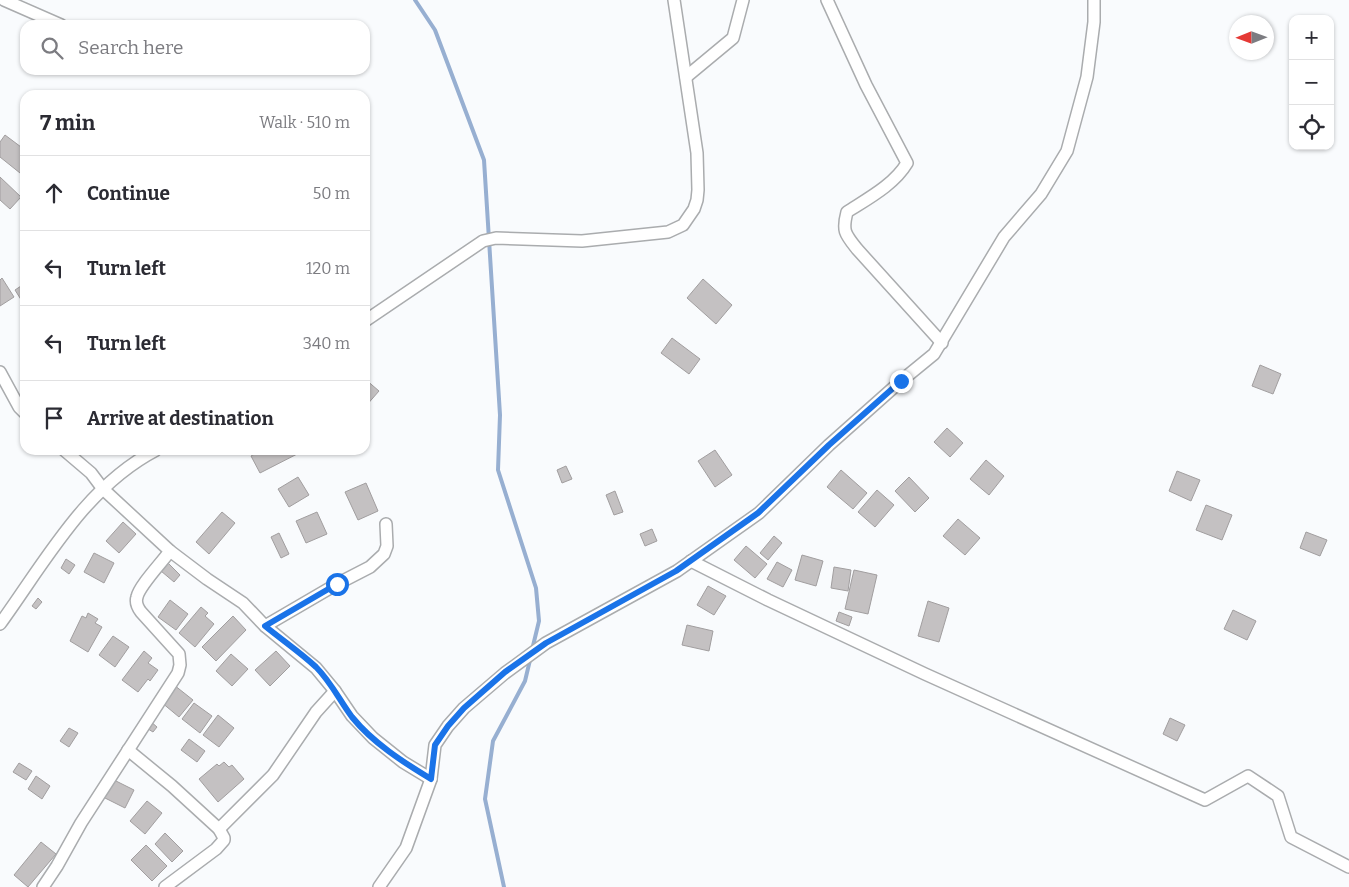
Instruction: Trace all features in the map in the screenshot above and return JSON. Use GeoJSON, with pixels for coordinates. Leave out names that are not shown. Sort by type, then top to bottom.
{"type":"FeatureCollection","features":[{"type":"Feature","properties":{"kind":"street"},"geometry":{"type":"LineString","coordinates":[[4,0],[50,20]]}},
{"type":"Feature","properties":{"kind":"street"},"geometry":{"type":"LineString","coordinates":[[370,318],[483,241],[496,238],[582,241],[668,232],[683,225],[694,209],[698,190],[697,153],[674,0]]}},
{"type":"Feature","properties":{"kind":"street"},"geometry":{"type":"LineString","coordinates":[[686,77],[732,38],[743,0]]}},
{"type":"Feature","properties":{"kind":"street"},"geometry":{"type":"LineString","coordinates":[[827,0],[866,85],[907,163],[902,172],[847,212],[844,224],[845,234],[942,343]]}},
{"type":"Feature","properties":{"kind":"street"},"geometry":{"type":"LineString","coordinates":[[379,887],[406,848],[431,779],[435,745],[464,708],[505,672],[546,643],[676,571],[758,513],[829,445],[934,354],[1004,237],[1041,194],[1066,151],[1087,77],[1094,22],[1094,0]]}},
{"type":"Feature","properties":{"kind":"street"},"geometry":{"type":"LineString","coordinates":[[0,372],[20,408]]}},
{"type":"Feature","properties":{"kind":"street"},"geometry":{"type":"LineString","coordinates":[[70,455],[91,473],[103,489],[170,551],[243,603],[265,626],[316,668],[336,691],[352,716],[373,738],[403,762],[431,779]]}},
{"type":"Feature","properties":{"kind":"street"},"geometry":{"type":"LineString","coordinates":[[0,624],[63,535],[84,509],[103,489],[147,455]]}},
{"type":"Feature","properties":{"kind":"street"},"geometry":{"type":"LineString","coordinates":[[265,626],[337,584],[370,568],[384,554],[387,546],[386,524]]}},
{"type":"Feature","properties":{"kind":"street"},"geometry":{"type":"LineString","coordinates":[[42,887],[178,673],[180,665],[179,654],[141,612],[137,606],[136,598],[170,551]]}},
{"type":"Feature","properties":{"kind":"street"},"geometry":{"type":"LineString","coordinates":[[691,561],[768,600],[926,674],[1205,800],[1248,776],[1278,796],[1292,837],[1349,867]]}},
{"type":"Feature","properties":{"kind":"street"},"geometry":{"type":"LineString","coordinates":[[219,829],[273,775],[316,712],[336,691]]}},
{"type":"Feature","properties":{"kind":"street"},"geometry":{"type":"LineString","coordinates":[[128,750],[172,786],[219,829],[224,840],[209,854],[165,887]]}},
{"type":"Feature","properties":{"kind":"building"},"geometry":{"type":"Polygon","coordinates":[[[5,135],[20,146],[20,173],[0,157],[0,142],[5,135]]]}},
{"type":"Feature","properties":{"kind":"building"},"geometry":{"type":"Polygon","coordinates":[[[0,177],[20,198],[10,209],[0,200],[0,177]]]}},
{"type":"Feature","properties":{"kind":"building"},"geometry":{"type":"Polygon","coordinates":[[[2,278],[14,297],[0,306],[0,280],[2,278]]]}},
{"type":"Feature","properties":{"kind":"building"},"geometry":{"type":"Polygon","coordinates":[[[703,279],[732,305],[716,324],[687,298],[703,279]]]}},
{"type":"Feature","properties":{"kind":"building"},"geometry":{"type":"Polygon","coordinates":[[[20,287],[20,298],[15,290],[20,287]]]}},
{"type":"Feature","properties":{"kind":"building"},"geometry":{"type":"Polygon","coordinates":[[[672,338],[700,359],[689,374],[661,353],[672,338]]]}},
{"type":"Feature","properties":{"kind":"building"},"geometry":{"type":"Polygon","coordinates":[[[1260,365],[1281,374],[1273,394],[1252,386],[1260,365]]]}},
{"type":"Feature","properties":{"kind":"building"},"geometry":{"type":"Polygon","coordinates":[[[370,383],[379,391],[370,401],[370,383]]]}},
{"type":"Feature","properties":{"kind":"building"},"geometry":{"type":"Polygon","coordinates":[[[947,428],[963,443],[950,457],[934,442],[947,428]]]}},
{"type":"Feature","properties":{"kind":"building"},"geometry":{"type":"Polygon","coordinates":[[[715,450],[732,475],[715,487],[698,461],[715,450]]]}},
{"type":"Feature","properties":{"kind":"building"},"geometry":{"type":"Polygon","coordinates":[[[253,455],[295,455],[260,473],[251,456],[253,455]]]}},
{"type":"Feature","properties":{"kind":"building"},"geometry":{"type":"Polygon","coordinates":[[[986,460],[1004,476],[989,495],[970,479],[986,460]]]}},
{"type":"Feature","properties":{"kind":"building"},"geometry":{"type":"Polygon","coordinates":[[[566,466],[572,479],[562,483],[557,470],[566,466]]]}},
{"type":"Feature","properties":{"kind":"building"},"geometry":{"type":"Polygon","coordinates":[[[841,470],[867,493],[853,509],[827,487],[841,470]]]}},
{"type":"Feature","properties":{"kind":"building"},"geometry":{"type":"Polygon","coordinates":[[[1177,471],[1200,480],[1191,501],[1169,491],[1177,471]]]}},
{"type":"Feature","properties":{"kind":"building"},"geometry":{"type":"Polygon","coordinates":[[[298,477],[309,495],[289,507],[278,489],[298,477]]]}},
{"type":"Feature","properties":{"kind":"building"},"geometry":{"type":"Polygon","coordinates":[[[909,477],[929,498],[915,512],[895,491],[909,477]]]}},
{"type":"Feature","properties":{"kind":"building"},"geometry":{"type":"Polygon","coordinates":[[[366,483],[378,511],[358,520],[345,492],[366,483]]]}},
{"type":"Feature","properties":{"kind":"building"},"geometry":{"type":"Polygon","coordinates":[[[877,490],[894,505],[875,527],[858,512],[877,490]]]}},
{"type":"Feature","properties":{"kind":"building"},"geometry":{"type":"Polygon","coordinates":[[[615,491],[623,512],[614,515],[606,495],[615,491]]]}},
{"type":"Feature","properties":{"kind":"building"},"geometry":{"type":"Polygon","coordinates":[[[1206,505],[1232,515],[1222,540],[1196,530],[1206,505]]]}},
{"type":"Feature","properties":{"kind":"building"},"geometry":{"type":"Polygon","coordinates":[[[222,512],[235,523],[209,554],[196,542],[222,512]]]}},
{"type":"Feature","properties":{"kind":"building"},"geometry":{"type":"Polygon","coordinates":[[[317,512],[327,534],[306,543],[296,521],[317,512]]]}},
{"type":"Feature","properties":{"kind":"building"},"geometry":{"type":"Polygon","coordinates":[[[958,519],[980,538],[965,555],[943,536],[958,519]]]}},
{"type":"Feature","properties":{"kind":"building"},"geometry":{"type":"Polygon","coordinates":[[[123,522],[136,534],[119,553],[106,541],[123,522]]]}},
{"type":"Feature","properties":{"kind":"building"},"geometry":{"type":"Polygon","coordinates":[[[652,529],[657,541],[645,546],[640,534],[652,529]]]}},
{"type":"Feature","properties":{"kind":"building"},"geometry":{"type":"Polygon","coordinates":[[[1306,532],[1327,540],[1320,556],[1300,548],[1306,532]]]}},
{"type":"Feature","properties":{"kind":"building"},"geometry":{"type":"Polygon","coordinates":[[[279,533],[289,554],[281,558],[271,537],[279,533]]]}},
{"type":"Feature","properties":{"kind":"building"},"geometry":{"type":"Polygon","coordinates":[[[774,536],[782,543],[768,560],[760,553],[774,536]]]}},
{"type":"Feature","properties":{"kind":"building"},"geometry":{"type":"Polygon","coordinates":[[[746,546],[767,564],[755,578],[734,560],[746,546]]]}},
{"type":"Feature","properties":{"kind":"building"},"geometry":{"type":"Polygon","coordinates":[[[94,553],[114,563],[104,583],[84,572],[94,553]]]}},
{"type":"Feature","properties":{"kind":"building"},"geometry":{"type":"Polygon","coordinates":[[[802,555],[823,561],[816,586],[795,580],[802,555]]]}},
{"type":"Feature","properties":{"kind":"building"},"geometry":{"type":"Polygon","coordinates":[[[66,559],[75,565],[69,574],[61,568],[66,559]]]}},
{"type":"Feature","properties":{"kind":"building"},"geometry":{"type":"Polygon","coordinates":[[[777,562],[792,570],[783,587],[767,579],[777,562]]]}},
{"type":"Feature","properties":{"kind":"building"},"geometry":{"type":"Polygon","coordinates":[[[168,563],[180,575],[174,582],[161,571],[168,563]]]}},
{"type":"Feature","properties":{"kind":"building"},"geometry":{"type":"Polygon","coordinates":[[[834,567],[851,570],[848,591],[831,588],[834,567]]]}},
{"type":"Feature","properties":{"kind":"building"},"geometry":{"type":"Polygon","coordinates":[[[854,570],[877,575],[868,614],[845,609],[854,570]]]}},
{"type":"Feature","properties":{"kind":"building"},"geometry":{"type":"Polygon","coordinates":[[[708,586],[726,596],[714,615],[697,605],[708,586]]]}},
{"type":"Feature","properties":{"kind":"building"},"geometry":{"type":"Polygon","coordinates":[[[38,598],[42,602],[36,609],[32,606],[38,598]]]}},
{"type":"Feature","properties":{"kind":"building"},"geometry":{"type":"Polygon","coordinates":[[[170,600],[188,614],[176,630],[158,617],[170,600]]]}},
{"type":"Feature","properties":{"kind":"building"},"geometry":{"type":"Polygon","coordinates":[[[928,601],[949,608],[939,642],[918,636],[928,601]]]}},
{"type":"Feature","properties":{"kind":"building"},"geometry":{"type":"Polygon","coordinates":[[[201,607],[208,613],[205,616],[214,624],[195,647],[179,633],[201,607]]]}},
{"type":"Feature","properties":{"kind":"building"},"geometry":{"type":"Polygon","coordinates":[[[1233,610],[1256,621],[1247,640],[1224,629],[1233,610]]]}},
{"type":"Feature","properties":{"kind":"building"},"geometry":{"type":"Polygon","coordinates":[[[839,612],[852,617],[849,626],[836,621],[839,612]]]}},
{"type":"Feature","properties":{"kind":"building"},"geometry":{"type":"Polygon","coordinates":[[[88,613],[98,619],[95,623],[102,627],[88,652],[70,641],[82,616],[86,618],[88,613]]]}},
{"type":"Feature","properties":{"kind":"building"},"geometry":{"type":"Polygon","coordinates":[[[233,616],[246,630],[216,661],[202,647],[233,616]]]}},
{"type":"Feature","properties":{"kind":"building"},"geometry":{"type":"Polygon","coordinates":[[[687,625],[713,631],[709,651],[682,645],[687,625]]]}},
{"type":"Feature","properties":{"kind":"building"},"geometry":{"type":"Polygon","coordinates":[[[113,636],[129,647],[115,667],[99,655],[113,636]]]}},
{"type":"Feature","properties":{"kind":"building"},"geometry":{"type":"Polygon","coordinates":[[[144,651],[152,658],[148,663],[158,670],[138,692],[122,680],[144,651]]]}},
{"type":"Feature","properties":{"kind":"building"},"geometry":{"type":"Polygon","coordinates":[[[276,651],[290,666],[270,686],[255,670],[276,651]]]}},
{"type":"Feature","properties":{"kind":"building"},"geometry":{"type":"Polygon","coordinates":[[[231,654],[248,669],[232,686],[216,671],[231,654]]]}},
{"type":"Feature","properties":{"kind":"building"},"geometry":{"type":"Polygon","coordinates":[[[174,685],[193,700],[179,717],[161,702],[174,685]]]}},
{"type":"Feature","properties":{"kind":"building"},"geometry":{"type":"Polygon","coordinates":[[[194,703],[212,716],[200,733],[182,719],[194,703]]]}},
{"type":"Feature","properties":{"kind":"building"},"geometry":{"type":"Polygon","coordinates":[[[218,715],[234,728],[219,747],[203,735],[218,715]]]}},
{"type":"Feature","properties":{"kind":"building"},"geometry":{"type":"Polygon","coordinates":[[[1170,718],[1185,725],[1177,741],[1163,734],[1170,718]]]}},
{"type":"Feature","properties":{"kind":"building"},"geometry":{"type":"Polygon","coordinates":[[[150,721],[157,727],[153,732],[145,727],[150,721]]]}},
{"type":"Feature","properties":{"kind":"building"},"geometry":{"type":"Polygon","coordinates":[[[69,728],[78,733],[69,747],[60,741],[69,728]]]}},
{"type":"Feature","properties":{"kind":"building"},"geometry":{"type":"Polygon","coordinates":[[[189,739],[205,751],[197,762],[181,750],[189,739]]]}},
{"type":"Feature","properties":{"kind":"building"},"geometry":{"type":"Polygon","coordinates":[[[224,762],[229,767],[232,765],[244,779],[218,802],[199,779],[217,764],[219,766],[224,762]]]}},
{"type":"Feature","properties":{"kind":"building"},"geometry":{"type":"Polygon","coordinates":[[[19,763],[32,771],[26,780],[13,772],[19,763]]]}},
{"type":"Feature","properties":{"kind":"building"},"geometry":{"type":"Polygon","coordinates":[[[36,776],[50,786],[42,799],[28,789],[36,776]]]}},
{"type":"Feature","properties":{"kind":"building"},"geometry":{"type":"Polygon","coordinates":[[[112,779],[134,790],[125,808],[103,797],[112,779]]]}},
{"type":"Feature","properties":{"kind":"building"},"geometry":{"type":"Polygon","coordinates":[[[147,801],[162,813],[145,834],[130,821],[147,801]]]}},
{"type":"Feature","properties":{"kind":"building"},"geometry":{"type":"Polygon","coordinates":[[[165,833],[183,851],[172,862],[155,844],[165,833]]]}},
{"type":"Feature","properties":{"kind":"building"},"geometry":{"type":"Polygon","coordinates":[[[41,842],[56,854],[28,887],[14,875],[41,842]]]}},
{"type":"Feature","properties":{"kind":"building"},"geometry":{"type":"Polygon","coordinates":[[[146,845],[167,866],[152,881],[131,860],[146,845]]]}},
{"type":"Feature","properties":{"kind":"waterway"},"geometry":{"type":"LineString","coordinates":[[415,0],[435,30],[484,160],[500,415],[498,470],[536,588],[539,621],[532,650]]}},
{"type":"Feature","properties":{"kind":"waterway"},"geometry":{"type":"LineString","coordinates":[[504,887],[485,799],[493,741],[525,681],[530,660]]}},
{"type":"Feature","properties":{"kind":"route"},"geometry":{"type":"LineString","coordinates":[[337,584],[265,626],[316,668],[336,691],[361,727],[403,762],[431,779],[435,745],[448,726],[464,708],[505,672],[546,643],[676,571],[758,513],[829,445],[901,381]]}}]}
